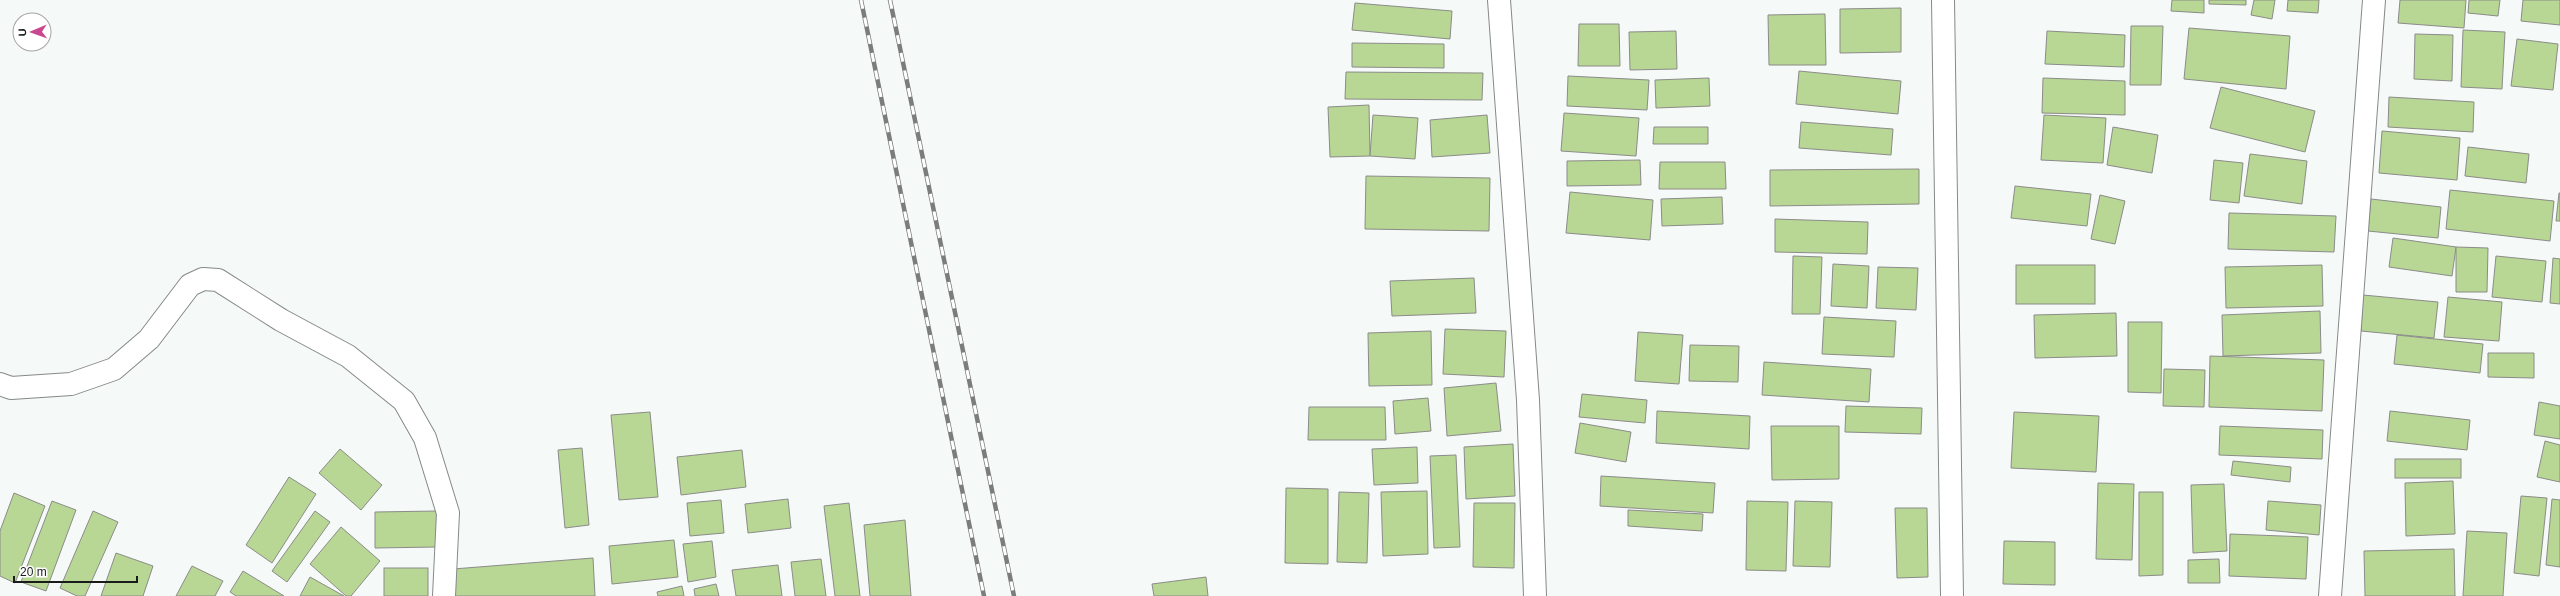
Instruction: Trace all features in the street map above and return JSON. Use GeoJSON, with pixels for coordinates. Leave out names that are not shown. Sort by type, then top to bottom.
{"type":"FeatureCollection","features":[{"type":"Feature","properties":{"kind":"street"},"geometry":{"type":"LineString","coordinates":[[1499,0],[1528,400],[1536,596]]}},
{"type":"Feature","properties":{"kind":"street"},"geometry":{"type":"LineString","coordinates":[[1943,0],[1952,596]]}},
{"type":"Feature","properties":{"kind":"street"},"geometry":{"type":"LineString","coordinates":[[2330,596],[2374,0]]}},
{"type":"Feature","properties":{"kind":"street"},"geometry":{"type":"LineString","coordinates":[[0,384],[11,388],[71,384],[114,369],[149,339],[190,284],[203,279],[218,280],[281,320],[348,356],[404,401],[425,438],[448,513],[444,596]]}},
{"type":"Feature","properties":{"kind":"building"},"geometry":{"type":"Polygon","coordinates":[[[2172,0],[2204,0],[2204,13],[2171,11],[2172,0]]]}},
{"type":"Feature","properties":{"kind":"building"},"geometry":{"type":"Polygon","coordinates":[[[2209,0],[2246,0],[2246,5],[2209,4],[2209,0]]]}},
{"type":"Feature","properties":{"kind":"building"},"geometry":{"type":"Polygon","coordinates":[[[2254,0],[2275,0],[2272,19],[2251,15],[2254,0]]]}},
{"type":"Feature","properties":{"kind":"building"},"geometry":{"type":"Polygon","coordinates":[[[2288,0],[2319,0],[2318,13],[2287,11],[2288,0]]]}},
{"type":"Feature","properties":{"kind":"building"},"geometry":{"type":"Polygon","coordinates":[[[2400,0],[2466,0],[2464,28],[2398,23],[2400,0]]]}},
{"type":"Feature","properties":{"kind":"building"},"geometry":{"type":"Polygon","coordinates":[[[2469,0],[2500,0],[2498,16],[2468,13],[2469,0]]]}},
{"type":"Feature","properties":{"kind":"building"},"geometry":{"type":"Polygon","coordinates":[[[2523,0],[2560,0],[2560,25],[2521,21],[2523,0]]]}},
{"type":"Feature","properties":{"kind":"building"},"geometry":{"type":"Polygon","coordinates":[[[1355,3],[1452,11],[1450,39],[1352,30],[1355,3]]]}},
{"type":"Feature","properties":{"kind":"building"},"geometry":{"type":"Polygon","coordinates":[[[1901,8],[1901,52],[1840,53],[1840,9],[1901,8]]]}},
{"type":"Feature","properties":{"kind":"building"},"geometry":{"type":"Polygon","coordinates":[[[1825,14],[1826,65],[1769,65],[1768,15],[1825,14]]]}},
{"type":"Feature","properties":{"kind":"building"},"geometry":{"type":"Polygon","coordinates":[[[1579,24],[1619,24],[1620,66],[1578,66],[1579,24]]]}},
{"type":"Feature","properties":{"kind":"building"},"geometry":{"type":"Polygon","coordinates":[[[2131,26],[2163,26],[2161,85],[2130,85],[2131,26]]]}},
{"type":"Feature","properties":{"kind":"building"},"geometry":{"type":"Polygon","coordinates":[[[2189,28],[2290,36],[2286,89],[2184,79],[2189,28]]]}},
{"type":"Feature","properties":{"kind":"building"},"geometry":{"type":"Polygon","coordinates":[[[2463,30],[2505,32],[2502,89],[2461,87],[2463,30]]]}},
{"type":"Feature","properties":{"kind":"building"},"geometry":{"type":"Polygon","coordinates":[[[1676,31],[1677,69],[1630,70],[1629,32],[1676,31]]]}},
{"type":"Feature","properties":{"kind":"building"},"geometry":{"type":"Polygon","coordinates":[[[2047,31],[2125,35],[2124,67],[2045,64],[2047,31]]]}},
{"type":"Feature","properties":{"kind":"building"},"geometry":{"type":"Polygon","coordinates":[[[2415,34],[2453,35],[2452,81],[2414,79],[2415,34]]]}},
{"type":"Feature","properties":{"kind":"building"},"geometry":{"type":"Polygon","coordinates":[[[2517,39],[2558,44],[2553,90],[2511,86],[2517,39]]]}},
{"type":"Feature","properties":{"kind":"building"},"geometry":{"type":"Polygon","coordinates":[[[1352,43],[1444,44],[1444,68],[1352,67],[1352,43]]]}},
{"type":"Feature","properties":{"kind":"building"},"geometry":{"type":"Polygon","coordinates":[[[1799,71],[1901,81],[1898,114],[1796,104],[1799,71]]]}},
{"type":"Feature","properties":{"kind":"building"},"geometry":{"type":"Polygon","coordinates":[[[1346,72],[1483,73],[1482,100],[1345,99],[1346,72]]]}},
{"type":"Feature","properties":{"kind":"building"},"geometry":{"type":"Polygon","coordinates":[[[1568,76],[1649,80],[1647,110],[1567,106],[1568,76]]]}},
{"type":"Feature","properties":{"kind":"building"},"geometry":{"type":"Polygon","coordinates":[[[1709,78],[1710,106],[1656,108],[1655,80],[1709,78]]]}},
{"type":"Feature","properties":{"kind":"building"},"geometry":{"type":"Polygon","coordinates":[[[2043,78],[2125,81],[2125,115],[2042,113],[2043,78]]]}},
{"type":"Feature","properties":{"kind":"building"},"geometry":{"type":"Polygon","coordinates":[[[2221,87],[2315,111],[2305,152],[2210,128],[2221,87]]]}},
{"type":"Feature","properties":{"kind":"building"},"geometry":{"type":"Polygon","coordinates":[[[2389,97],[2474,102],[2473,132],[2388,127],[2389,97]]]}},
{"type":"Feature","properties":{"kind":"building"},"geometry":{"type":"Polygon","coordinates":[[[1369,105],[1370,156],[1330,157],[1328,107],[1369,105]]]}},
{"type":"Feature","properties":{"kind":"building"},"geometry":{"type":"Polygon","coordinates":[[[1564,113],[1639,118],[1636,156],[1561,151],[1564,113]]]}},
{"type":"Feature","properties":{"kind":"building"},"geometry":{"type":"Polygon","coordinates":[[[1373,115],[1418,118],[1415,159],[1370,156],[1373,115]]]}},
{"type":"Feature","properties":{"kind":"building"},"geometry":{"type":"Polygon","coordinates":[[[1487,115],[1490,153],[1432,157],[1430,120],[1487,115]]]}},
{"type":"Feature","properties":{"kind":"building"},"geometry":{"type":"Polygon","coordinates":[[[2044,115],[2106,118],[2103,163],[2041,160],[2044,115]]]}},
{"type":"Feature","properties":{"kind":"building"},"geometry":{"type":"Polygon","coordinates":[[[1801,122],[1893,129],[1891,155],[1799,148],[1801,122]]]}},
{"type":"Feature","properties":{"kind":"building"},"geometry":{"type":"Polygon","coordinates":[[[1654,127],[1708,127],[1708,144],[1653,144],[1654,127]]]}},
{"type":"Feature","properties":{"kind":"building"},"geometry":{"type":"Polygon","coordinates":[[[2113,127],[2158,135],[2152,173],[2107,165],[2113,127]]]}},
{"type":"Feature","properties":{"kind":"building"},"geometry":{"type":"Polygon","coordinates":[[[2382,131],[2460,138],[2457,180],[2379,173],[2382,131]]]}},
{"type":"Feature","properties":{"kind":"building"},"geometry":{"type":"Polygon","coordinates":[[[2468,147],[2529,154],[2526,183],[2465,176],[2468,147]]]}},
{"type":"Feature","properties":{"kind":"building"},"geometry":{"type":"Polygon","coordinates":[[[2250,154],[2307,161],[2302,204],[2244,196],[2250,154]]]}},
{"type":"Feature","properties":{"kind":"building"},"geometry":{"type":"Polygon","coordinates":[[[1640,160],[1641,185],[1567,186],[1567,161],[1640,160]]]}},
{"type":"Feature","properties":{"kind":"building"},"geometry":{"type":"Polygon","coordinates":[[[2214,160],[2243,163],[2239,203],[2210,200],[2214,160]]]}},
{"type":"Feature","properties":{"kind":"building"},"geometry":{"type":"Polygon","coordinates":[[[1660,162],[1725,162],[1726,189],[1659,189],[1660,162]]]}},
{"type":"Feature","properties":{"kind":"building"},"geometry":{"type":"Polygon","coordinates":[[[1919,169],[1919,204],[1770,206],[1770,170],[1919,169]]]}},
{"type":"Feature","properties":{"kind":"building"},"geometry":{"type":"Polygon","coordinates":[[[1366,176],[1490,178],[1489,231],[1365,229],[1366,176]]]}},
{"type":"Feature","properties":{"kind":"building"},"geometry":{"type":"Polygon","coordinates":[[[2015,186],[2091,194],[2087,226],[2011,218],[2015,186]]]}},
{"type":"Feature","properties":{"kind":"building"},"geometry":{"type":"Polygon","coordinates":[[[2450,190],[2554,201],[2550,241],[2446,229],[2450,190]]]}},
{"type":"Feature","properties":{"kind":"building"},"geometry":{"type":"Polygon","coordinates":[[[1570,192],[1653,200],[1650,240],[1566,233],[1570,192]]]}},
{"type":"Feature","properties":{"kind":"building"},"geometry":{"type":"Polygon","coordinates":[[[2559,193],[2560,221],[2556,221],[2559,193]]]}},
{"type":"Feature","properties":{"kind":"building"},"geometry":{"type":"Polygon","coordinates":[[[2100,195],[2125,201],[2115,244],[2091,239],[2100,195]]]}},
{"type":"Feature","properties":{"kind":"building"},"geometry":{"type":"Polygon","coordinates":[[[1722,197],[1723,224],[1662,226],[1661,199],[1722,197]]]}},
{"type":"Feature","properties":{"kind":"building"},"geometry":{"type":"Polygon","coordinates":[[[2371,199],[2441,207],[2438,238],[2368,231],[2371,199]]]}},
{"type":"Feature","properties":{"kind":"building"},"geometry":{"type":"Polygon","coordinates":[[[2229,213],[2336,216],[2334,252],[2228,249],[2229,213]]]}},
{"type":"Feature","properties":{"kind":"building"},"geometry":{"type":"Polygon","coordinates":[[[1775,219],[1868,222],[1867,254],[1775,252],[1775,219]]]}},
{"type":"Feature","properties":{"kind":"building"},"geometry":{"type":"Polygon","coordinates":[[[2393,238],[2456,247],[2452,276],[2389,267],[2393,238]]]}},
{"type":"Feature","properties":{"kind":"building"},"geometry":{"type":"Polygon","coordinates":[[[2456,247],[2488,248],[2487,292],[2456,292],[2456,247]]]}},
{"type":"Feature","properties":{"kind":"building"},"geometry":{"type":"Polygon","coordinates":[[[1793,256],[1822,257],[1820,314],[1792,314],[1793,256]]]}},
{"type":"Feature","properties":{"kind":"building"},"geometry":{"type":"Polygon","coordinates":[[[2496,256],[2546,261],[2542,302],[2492,297],[2496,256]]]}},
{"type":"Feature","properties":{"kind":"building"},"geometry":{"type":"Polygon","coordinates":[[[2553,258],[2560,259],[2560,304],[2550,303],[2553,258]]]}},
{"type":"Feature","properties":{"kind":"building"},"geometry":{"type":"Polygon","coordinates":[[[1833,264],[1869,266],[1867,308],[1831,306],[1833,264]]]}},
{"type":"Feature","properties":{"kind":"building"},"geometry":{"type":"Polygon","coordinates":[[[2016,265],[2095,265],[2095,304],[2016,304],[2016,265]]]}},
{"type":"Feature","properties":{"kind":"building"},"geometry":{"type":"Polygon","coordinates":[[[2322,265],[2323,306],[2226,308],[2225,267],[2322,265]]]}},
{"type":"Feature","properties":{"kind":"building"},"geometry":{"type":"Polygon","coordinates":[[[1878,267],[1918,268],[1916,310],[1876,308],[1878,267]]]}},
{"type":"Feature","properties":{"kind":"building"},"geometry":{"type":"Polygon","coordinates":[[[1474,278],[1476,313],[1392,316],[1390,281],[1474,278]]]}},
{"type":"Feature","properties":{"kind":"building"},"geometry":{"type":"Polygon","coordinates":[[[2363,295],[2438,302],[2434,338],[2361,331],[2363,295]]]}},
{"type":"Feature","properties":{"kind":"building"},"geometry":{"type":"Polygon","coordinates":[[[2448,297],[2502,302],[2499,341],[2444,337],[2448,297]]]}},
{"type":"Feature","properties":{"kind":"building"},"geometry":{"type":"Polygon","coordinates":[[[2320,311],[2321,353],[2223,356],[2222,315],[2320,311]]]}},
{"type":"Feature","properties":{"kind":"building"},"geometry":{"type":"Polygon","coordinates":[[[2116,313],[2117,356],[2035,358],[2034,315],[2116,313]]]}},
{"type":"Feature","properties":{"kind":"building"},"geometry":{"type":"Polygon","coordinates":[[[1824,317],[1896,321],[1894,357],[1822,354],[1824,317]]]}},
{"type":"Feature","properties":{"kind":"building"},"geometry":{"type":"Polygon","coordinates":[[[2128,322],[2162,322],[2161,393],[2128,392],[2128,322]]]}},
{"type":"Feature","properties":{"kind":"building"},"geometry":{"type":"Polygon","coordinates":[[[1445,329],[1506,331],[1504,377],[1443,374],[1445,329]]]}},
{"type":"Feature","properties":{"kind":"building"},"geometry":{"type":"Polygon","coordinates":[[[1431,331],[1432,385],[1369,386],[1368,333],[1431,331]]]}},
{"type":"Feature","properties":{"kind":"building"},"geometry":{"type":"Polygon","coordinates":[[[1638,332],[1683,335],[1679,384],[1635,381],[1638,332]]]}},
{"type":"Feature","properties":{"kind":"building"},"geometry":{"type":"Polygon","coordinates":[[[2397,335],[2483,344],[2480,373],[2394,364],[2397,335]]]}},
{"type":"Feature","properties":{"kind":"building"},"geometry":{"type":"Polygon","coordinates":[[[1690,345],[1739,346],[1738,382],[1689,381],[1690,345]]]}},
{"type":"Feature","properties":{"kind":"building"},"geometry":{"type":"Polygon","coordinates":[[[2488,353],[2534,353],[2534,378],[2488,377],[2488,353]]]}},
{"type":"Feature","properties":{"kind":"building"},"geometry":{"type":"Polygon","coordinates":[[[2210,356],[2324,360],[2322,411],[2209,407],[2210,356]]]}},
{"type":"Feature","properties":{"kind":"building"},"geometry":{"type":"Polygon","coordinates":[[[1764,362],[1871,369],[1869,402],[1762,395],[1764,362]]]}},
{"type":"Feature","properties":{"kind":"building"},"geometry":{"type":"Polygon","coordinates":[[[2164,369],[2205,370],[2204,407],[2163,406],[2164,369]]]}},
{"type":"Feature","properties":{"kind":"building"},"geometry":{"type":"Polygon","coordinates":[[[1496,383],[1501,431],[1447,436],[1444,388],[1496,383]]]}},
{"type":"Feature","properties":{"kind":"building"},"geometry":{"type":"Polygon","coordinates":[[[1582,394],[1647,400],[1645,423],[1579,417],[1582,394]]]}},
{"type":"Feature","properties":{"kind":"building"},"geometry":{"type":"Polygon","coordinates":[[[1428,398],[1431,431],[1395,434],[1393,401],[1428,398]]]}},
{"type":"Feature","properties":{"kind":"building"},"geometry":{"type":"Polygon","coordinates":[[[2539,402],[2560,406],[2560,439],[2534,435],[2539,402]]]}},
{"type":"Feature","properties":{"kind":"building"},"geometry":{"type":"Polygon","coordinates":[[[1846,406],[1922,408],[1921,434],[1845,432],[1846,406]]]}},
{"type":"Feature","properties":{"kind":"building"},"geometry":{"type":"Polygon","coordinates":[[[1309,407],[1385,407],[1386,440],[1308,440],[1309,407]]]}},
{"type":"Feature","properties":{"kind":"building"},"geometry":{"type":"Polygon","coordinates":[[[1657,411],[1750,416],[1749,449],[1656,443],[1657,411]]]}},
{"type":"Feature","properties":{"kind":"building"},"geometry":{"type":"Polygon","coordinates":[[[2390,411],[2470,420],[2467,450],[2387,441],[2390,411]]]}},
{"type":"Feature","properties":{"kind":"building"},"geometry":{"type":"Polygon","coordinates":[[[650,412],[658,497],[619,500],[611,415],[650,412]]]}},
{"type":"Feature","properties":{"kind":"building"},"geometry":{"type":"Polygon","coordinates":[[[2014,412],[2099,416],[2096,472],[2011,468],[2014,412]]]}},
{"type":"Feature","properties":{"kind":"building"},"geometry":{"type":"Polygon","coordinates":[[[1580,423],[1631,432],[1626,462],[1575,453],[1580,423]]]}},
{"type":"Feature","properties":{"kind":"building"},"geometry":{"type":"Polygon","coordinates":[[[1771,426],[1839,426],[1839,479],[1772,480],[1771,426]]]}},
{"type":"Feature","properties":{"kind":"building"},"geometry":{"type":"Polygon","coordinates":[[[2220,426],[2323,430],[2322,459],[2219,455],[2220,426]]]}},
{"type":"Feature","properties":{"kind":"building"},"geometry":{"type":"Polygon","coordinates":[[[2545,441],[2560,445],[2560,482],[2537,477],[2545,441]]]}},
{"type":"Feature","properties":{"kind":"building"},"geometry":{"type":"Polygon","coordinates":[[[1513,444],[1515,496],[1466,499],[1464,447],[1513,444]]]}},
{"type":"Feature","properties":{"kind":"building"},"geometry":{"type":"Polygon","coordinates":[[[1417,447],[1418,483],[1374,485],[1372,449],[1417,447]]]}},
{"type":"Feature","properties":{"kind":"building"},"geometry":{"type":"Polygon","coordinates":[[[582,448],[589,525],[565,528],[558,450],[582,448]]]}},
{"type":"Feature","properties":{"kind":"building"},"geometry":{"type":"Polygon","coordinates":[[[340,449],[382,485],[361,510],[319,473],[340,449]]]}},
{"type":"Feature","properties":{"kind":"building"},"geometry":{"type":"Polygon","coordinates":[[[742,450],[746,487],[681,495],[677,457],[742,450]]]}},
{"type":"Feature","properties":{"kind":"building"},"geometry":{"type":"Polygon","coordinates":[[[1456,455],[1460,547],[1434,548],[1430,456],[1456,455]]]}},
{"type":"Feature","properties":{"kind":"building"},"geometry":{"type":"Polygon","coordinates":[[[2395,459],[2461,459],[2461,478],[2395,478],[2395,459]]]}},
{"type":"Feature","properties":{"kind":"building"},"geometry":{"type":"Polygon","coordinates":[[[2233,461],[2291,467],[2290,482],[2231,475],[2233,461]]]}},
{"type":"Feature","properties":{"kind":"building"},"geometry":{"type":"Polygon","coordinates":[[[1601,476],[1715,483],[1713,513],[1600,506],[1601,476]]]}},
{"type":"Feature","properties":{"kind":"building"},"geometry":{"type":"Polygon","coordinates":[[[289,477],[316,494],[272,563],[246,545],[289,477]]]}},
{"type":"Feature","properties":{"kind":"building"},"geometry":{"type":"Polygon","coordinates":[[[2453,481],[2455,534],[2406,536],[2405,483],[2453,481]]]}},
{"type":"Feature","properties":{"kind":"building"},"geometry":{"type":"Polygon","coordinates":[[[2098,483],[2134,484],[2132,560],[2096,559],[2098,483]]]}},
{"type":"Feature","properties":{"kind":"building"},"geometry":{"type":"Polygon","coordinates":[[[2224,484],[2227,551],[2193,553],[2191,485],[2224,484]]]}},
{"type":"Feature","properties":{"kind":"building"},"geometry":{"type":"Polygon","coordinates":[[[1286,488],[1328,489],[1328,564],[1285,563],[1286,488]]]}},
{"type":"Feature","properties":{"kind":"building"},"geometry":{"type":"Polygon","coordinates":[[[1427,491],[1428,554],[1383,556],[1381,492],[1427,491]]]}},
{"type":"Feature","properties":{"kind":"building"},"geometry":{"type":"Polygon","coordinates":[[[1339,492],[1369,493],[1367,563],[1337,562],[1339,492]]]}},
{"type":"Feature","properties":{"kind":"building"},"geometry":{"type":"Polygon","coordinates":[[[2139,492],[2163,492],[2163,575],[2139,576],[2139,492]]]}},
{"type":"Feature","properties":{"kind":"building"},"geometry":{"type":"Polygon","coordinates":[[[14,493],[45,506],[15,583],[0,576],[0,531],[14,493]]]}},
{"type":"Feature","properties":{"kind":"building"},"geometry":{"type":"Polygon","coordinates":[[[2521,496],[2547,498],[2539,576],[2514,573],[2521,496]]]}},
{"type":"Feature","properties":{"kind":"building"},"geometry":{"type":"Polygon","coordinates":[[[788,499],[791,528],[748,533],[745,504],[788,499]]]}},
{"type":"Feature","properties":{"kind":"building"},"geometry":{"type":"Polygon","coordinates":[[[2552,499],[2560,500],[2560,567],[2546,565],[2552,499]]]}},
{"type":"Feature","properties":{"kind":"building"},"geometry":{"type":"Polygon","coordinates":[[[721,500],[724,533],[690,536],[687,503],[721,500]]]}},
{"type":"Feature","properties":{"kind":"building"},"geometry":{"type":"Polygon","coordinates":[[[52,501],[76,510],[46,591],[21,582],[52,501]]]}},
{"type":"Feature","properties":{"kind":"building"},"geometry":{"type":"Polygon","coordinates":[[[1747,501],[1788,502],[1786,571],[1746,570],[1747,501]]]}},
{"type":"Feature","properties":{"kind":"building"},"geometry":{"type":"Polygon","coordinates":[[[1795,501],[1832,502],[1830,567],[1793,566],[1795,501]]]}},
{"type":"Feature","properties":{"kind":"building"},"geometry":{"type":"Polygon","coordinates":[[[2268,501],[2321,505],[2319,535],[2266,530],[2268,501]]]}},
{"type":"Feature","properties":{"kind":"building"},"geometry":{"type":"Polygon","coordinates":[[[849,503],[860,596],[835,596],[824,506],[849,503]]]}},
{"type":"Feature","properties":{"kind":"building"},"geometry":{"type":"Polygon","coordinates":[[[1474,503],[1515,503],[1514,568],[1473,567],[1474,503]]]}},
{"type":"Feature","properties":{"kind":"building"},"geometry":{"type":"Polygon","coordinates":[[[1895,508],[1927,508],[1928,577],[1897,578],[1895,508]]]}},
{"type":"Feature","properties":{"kind":"building"},"geometry":{"type":"Polygon","coordinates":[[[1628,510],[1703,514],[1702,531],[1628,526],[1628,510]]]}},
{"type":"Feature","properties":{"kind":"building"},"geometry":{"type":"Polygon","coordinates":[[[93,511],[118,522],[85,596],[77,596],[60,588],[93,511]]]}},
{"type":"Feature","properties":{"kind":"building"},"geometry":{"type":"Polygon","coordinates":[[[315,511],[330,522],[287,582],[272,571],[315,511]]]}},
{"type":"Feature","properties":{"kind":"building"},"geometry":{"type":"Polygon","coordinates":[[[437,511],[437,547],[375,548],[375,512],[437,511]]]}},
{"type":"Feature","properties":{"kind":"building"},"geometry":{"type":"Polygon","coordinates":[[[905,520],[911,596],[870,596],[864,525],[905,520]]]}},
{"type":"Feature","properties":{"kind":"building"},"geometry":{"type":"Polygon","coordinates":[[[341,527],[380,561],[351,596],[346,596],[310,564],[341,527]]]}},
{"type":"Feature","properties":{"kind":"building"},"geometry":{"type":"Polygon","coordinates":[[[2467,531],[2507,533],[2503,596],[2463,596],[2467,531]]]}},
{"type":"Feature","properties":{"kind":"building"},"geometry":{"type":"Polygon","coordinates":[[[2230,534],[2308,537],[2306,579],[2229,576],[2230,534]]]}},
{"type":"Feature","properties":{"kind":"building"},"geometry":{"type":"Polygon","coordinates":[[[674,540],[678,577],[612,584],[609,546],[674,540]]]}},
{"type":"Feature","properties":{"kind":"building"},"geometry":{"type":"Polygon","coordinates":[[[712,541],[716,577],[688,582],[683,544],[712,541]]]}},
{"type":"Feature","properties":{"kind":"building"},"geometry":{"type":"Polygon","coordinates":[[[2004,541],[2055,542],[2055,585],[2003,584],[2004,541]]]}},
{"type":"Feature","properties":{"kind":"building"},"geometry":{"type":"Polygon","coordinates":[[[2454,549],[2455,596],[2365,596],[2364,551],[2454,549]]]}},
{"type":"Feature","properties":{"kind":"building"},"geometry":{"type":"Polygon","coordinates":[[[116,553],[153,566],[143,596],[101,596],[116,553]]]}},
{"type":"Feature","properties":{"kind":"building"},"geometry":{"type":"Polygon","coordinates":[[[593,558],[595,596],[455,596],[453,569],[593,558]]]}},
{"type":"Feature","properties":{"kind":"building"},"geometry":{"type":"Polygon","coordinates":[[[821,559],[826,596],[795,596],[791,562],[821,559]]]}},
{"type":"Feature","properties":{"kind":"building"},"geometry":{"type":"Polygon","coordinates":[[[2219,559],[2220,583],[2188,583],[2188,560],[2219,559]]]}},
{"type":"Feature","properties":{"kind":"building"},"geometry":{"type":"Polygon","coordinates":[[[778,565],[782,596],[736,596],[732,570],[778,565]]]}},
{"type":"Feature","properties":{"kind":"building"},"geometry":{"type":"Polygon","coordinates":[[[192,566],[223,581],[215,596],[176,596],[192,566]]]}},
{"type":"Feature","properties":{"kind":"building"},"geometry":{"type":"Polygon","coordinates":[[[384,568],[428,568],[428,596],[384,596],[384,568]]]}},
{"type":"Feature","properties":{"kind":"building"},"geometry":{"type":"Polygon","coordinates":[[[243,571],[284,596],[236,596],[230,592],[243,571]]]}},
{"type":"Feature","properties":{"kind":"building"},"geometry":{"type":"Polygon","coordinates":[[[310,577],[344,596],[300,596],[310,577]]]}},
{"type":"Feature","properties":{"kind":"building"},"geometry":{"type":"Polygon","coordinates":[[[1206,577],[1208,596],[1154,596],[1152,584],[1206,577]]]}},
{"type":"Feature","properties":{"kind":"building"},"geometry":{"type":"Polygon","coordinates":[[[716,584],[719,596],[695,596],[694,589],[716,584]]]}},
{"type":"Feature","properties":{"kind":"building"},"geometry":{"type":"Polygon","coordinates":[[[682,586],[684,596],[658,596],[657,592],[682,586]]]}},
{"type":"Feature","properties":{"kind":"railway"},"geometry":{"type":"LineString","coordinates":[[861,0],[984,596]]}},
{"type":"Feature","properties":{"kind":"railway"},"geometry":{"type":"LineString","coordinates":[[890,0],[1014,596]]}}]}
